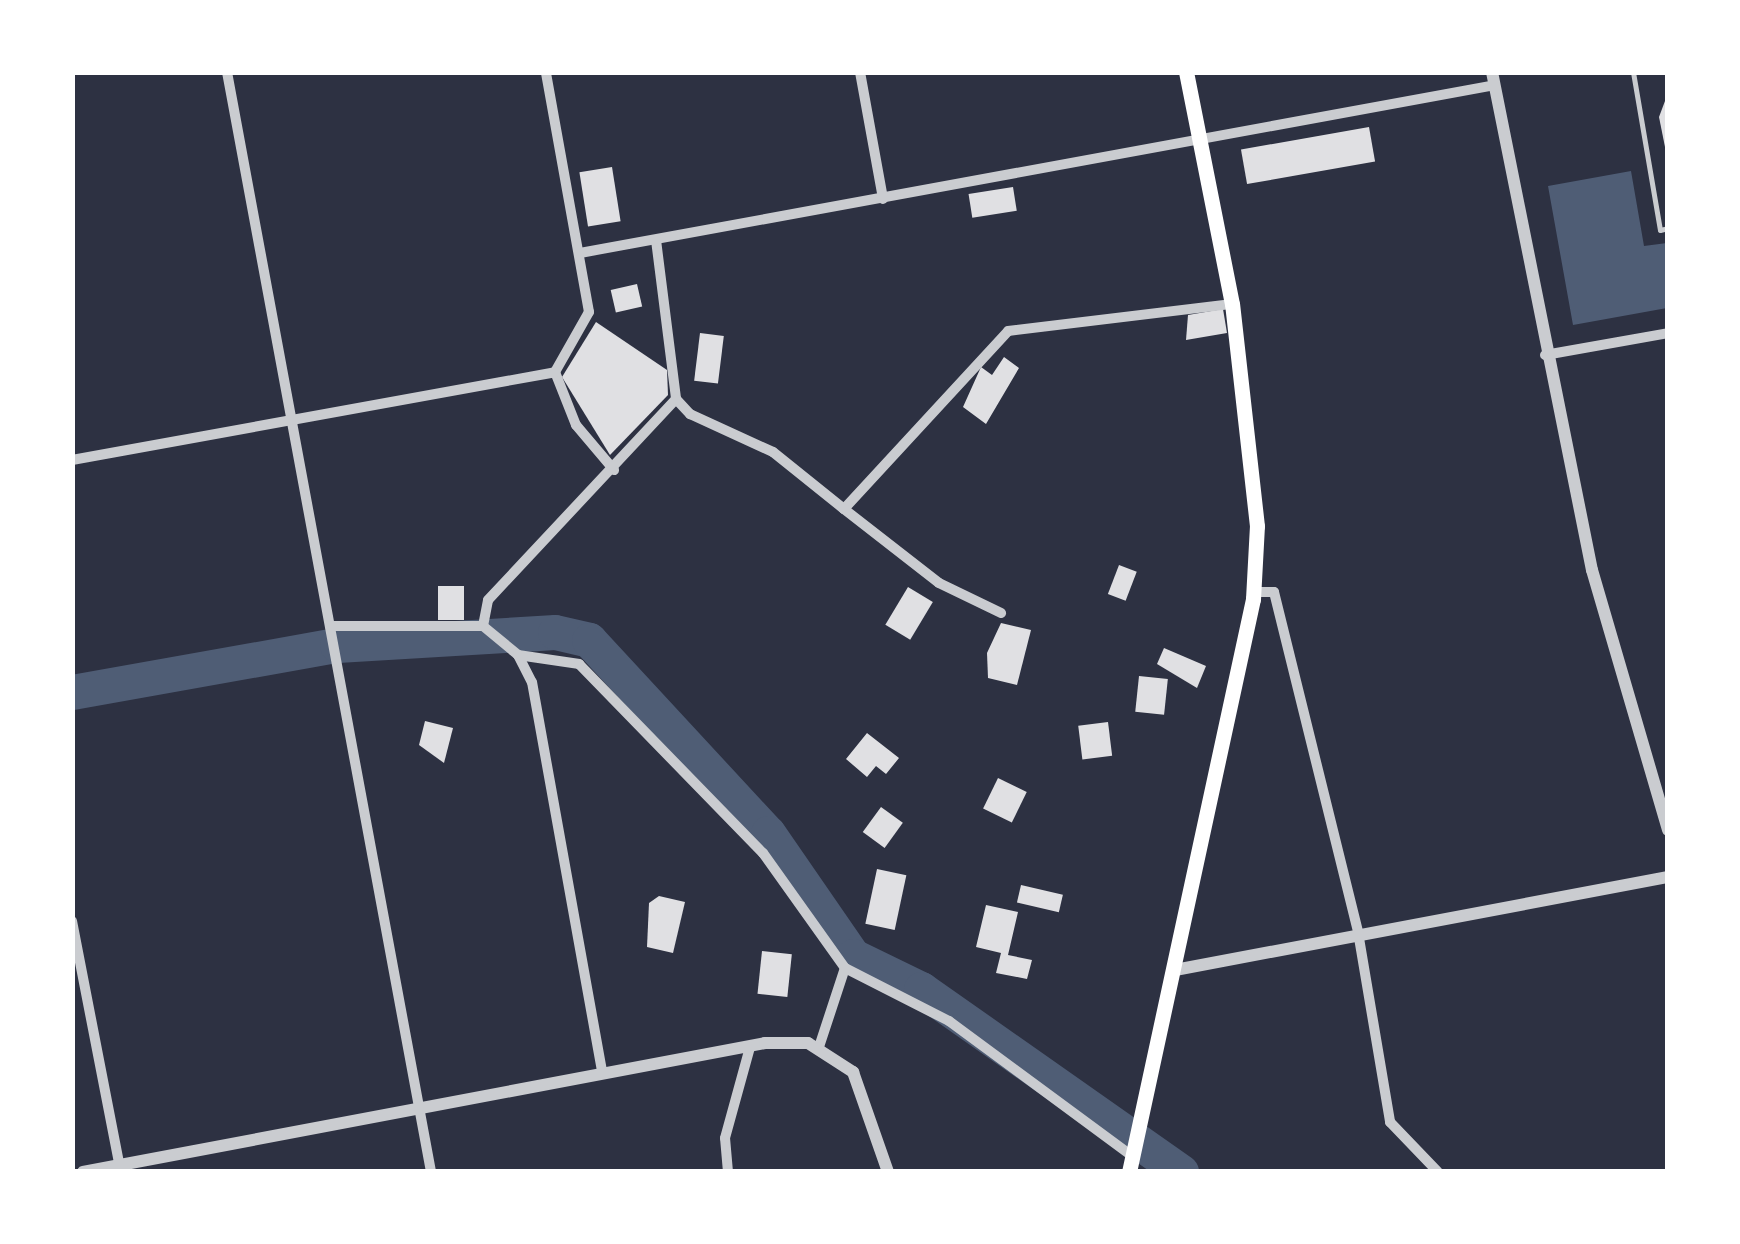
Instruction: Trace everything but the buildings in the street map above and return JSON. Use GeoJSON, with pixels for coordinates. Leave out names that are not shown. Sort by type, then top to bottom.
{"type":"FeatureCollection","features":[{"type":"Feature","properties":{"kind":"main road"},"geometry":{"type":"LineString","coordinates":[[1131,1164],[1253,592],[1257,526],[1232,304],[1186,72]]}},
{"type":"Feature","properties":{"kind":"street"},"geometry":{"type":"LineString","coordinates":[[227,72],[432,1172]]}},
{"type":"Feature","properties":{"kind":"street"},"geometry":{"type":"LineString","coordinates":[[72,460],[554,372],[589,312],[546,72]]}},
{"type":"Feature","properties":{"kind":"street"},"geometry":{"type":"LineString","coordinates":[[860,72],[883,199]]}},
{"type":"Feature","properties":{"kind":"street"},"geometry":{"type":"LineString","coordinates":[[580,252],[1198,140],[1493,79],[1544,355],[1592,570],[1668,830]]}},
{"type":"Feature","properties":{"kind":"street"},"geometry":{"type":"LineString","coordinates":[[656,240],[676,399],[690,414],[772,452],[939,583],[1001,613]]}},
{"type":"Feature","properties":{"kind":"street"},"geometry":{"type":"LineString","coordinates":[[844,509],[1008,331],[1232,304]]}},
{"type":"Feature","properties":{"kind":"street"},"geometry":{"type":"LineString","coordinates":[[1544,355],[1668,333]]}},
{"type":"Feature","properties":{"kind":"street"},"geometry":{"type":"LineString","coordinates":[[554,372],[576,425],[614,470]]}},
{"type":"Feature","properties":{"kind":"street"},"geometry":{"type":"LineString","coordinates":[[483,626],[488,600],[614,470],[634,436],[676,399]]}},
{"type":"Feature","properties":{"kind":"street"},"geometry":{"type":"LineString","coordinates":[[1253,592],[1274,592],[1358,932],[1390,1122],[1438,1172]]}},
{"type":"Feature","properties":{"kind":"street"},"geometry":{"type":"LineString","coordinates":[[330,626],[483,626],[518,655],[532,682],[602,1073]]}},
{"type":"Feature","properties":{"kind":"street"},"geometry":{"type":"LineString","coordinates":[[518,655],[579,664],[763,852],[845,968],[949,1022],[1131,1164]]}},
{"type":"Feature","properties":{"kind":"street"},"geometry":{"type":"LineString","coordinates":[[1175,970],[1358,932],[1668,877]]}},
{"type":"Feature","properties":{"kind":"street"},"geometry":{"type":"LineString","coordinates":[[72,921],[120,1168]]}},
{"type":"Feature","properties":{"kind":"street"},"geometry":{"type":"LineString","coordinates":[[819,1047],[845,968]]}},
{"type":"Feature","properties":{"kind":"street"},"geometry":{"type":"LineString","coordinates":[[728,1172],[725,1138],[750,1046]]}},
{"type":"Feature","properties":{"kind":"street"},"geometry":{"type":"LineString","coordinates":[[83,1172],[750,1046],[819,1047],[867,1096],[888,1172]]}},
{"type":"Feature","properties":{"kind":"lane"},"geometry":{"type":"LineString","coordinates":[[1633,72],[1660,230],[1668,228]]}},
{"type":"Feature","properties":{"kind":"water"},"geometry":{"type":"Polygon","coordinates":[[[1631,171],[1644,246],[1667,243],[1667,308],[1573,325],[1548,186],[1631,171]]]}},
{"type":"Feature","properties":{"kind":"waterway"},"geometry":{"type":"LineString","coordinates":[[72,692],[337,645],[555,632],[589,640],[768,833],[853,956],[921,989],[1181,1172]]}}]}
